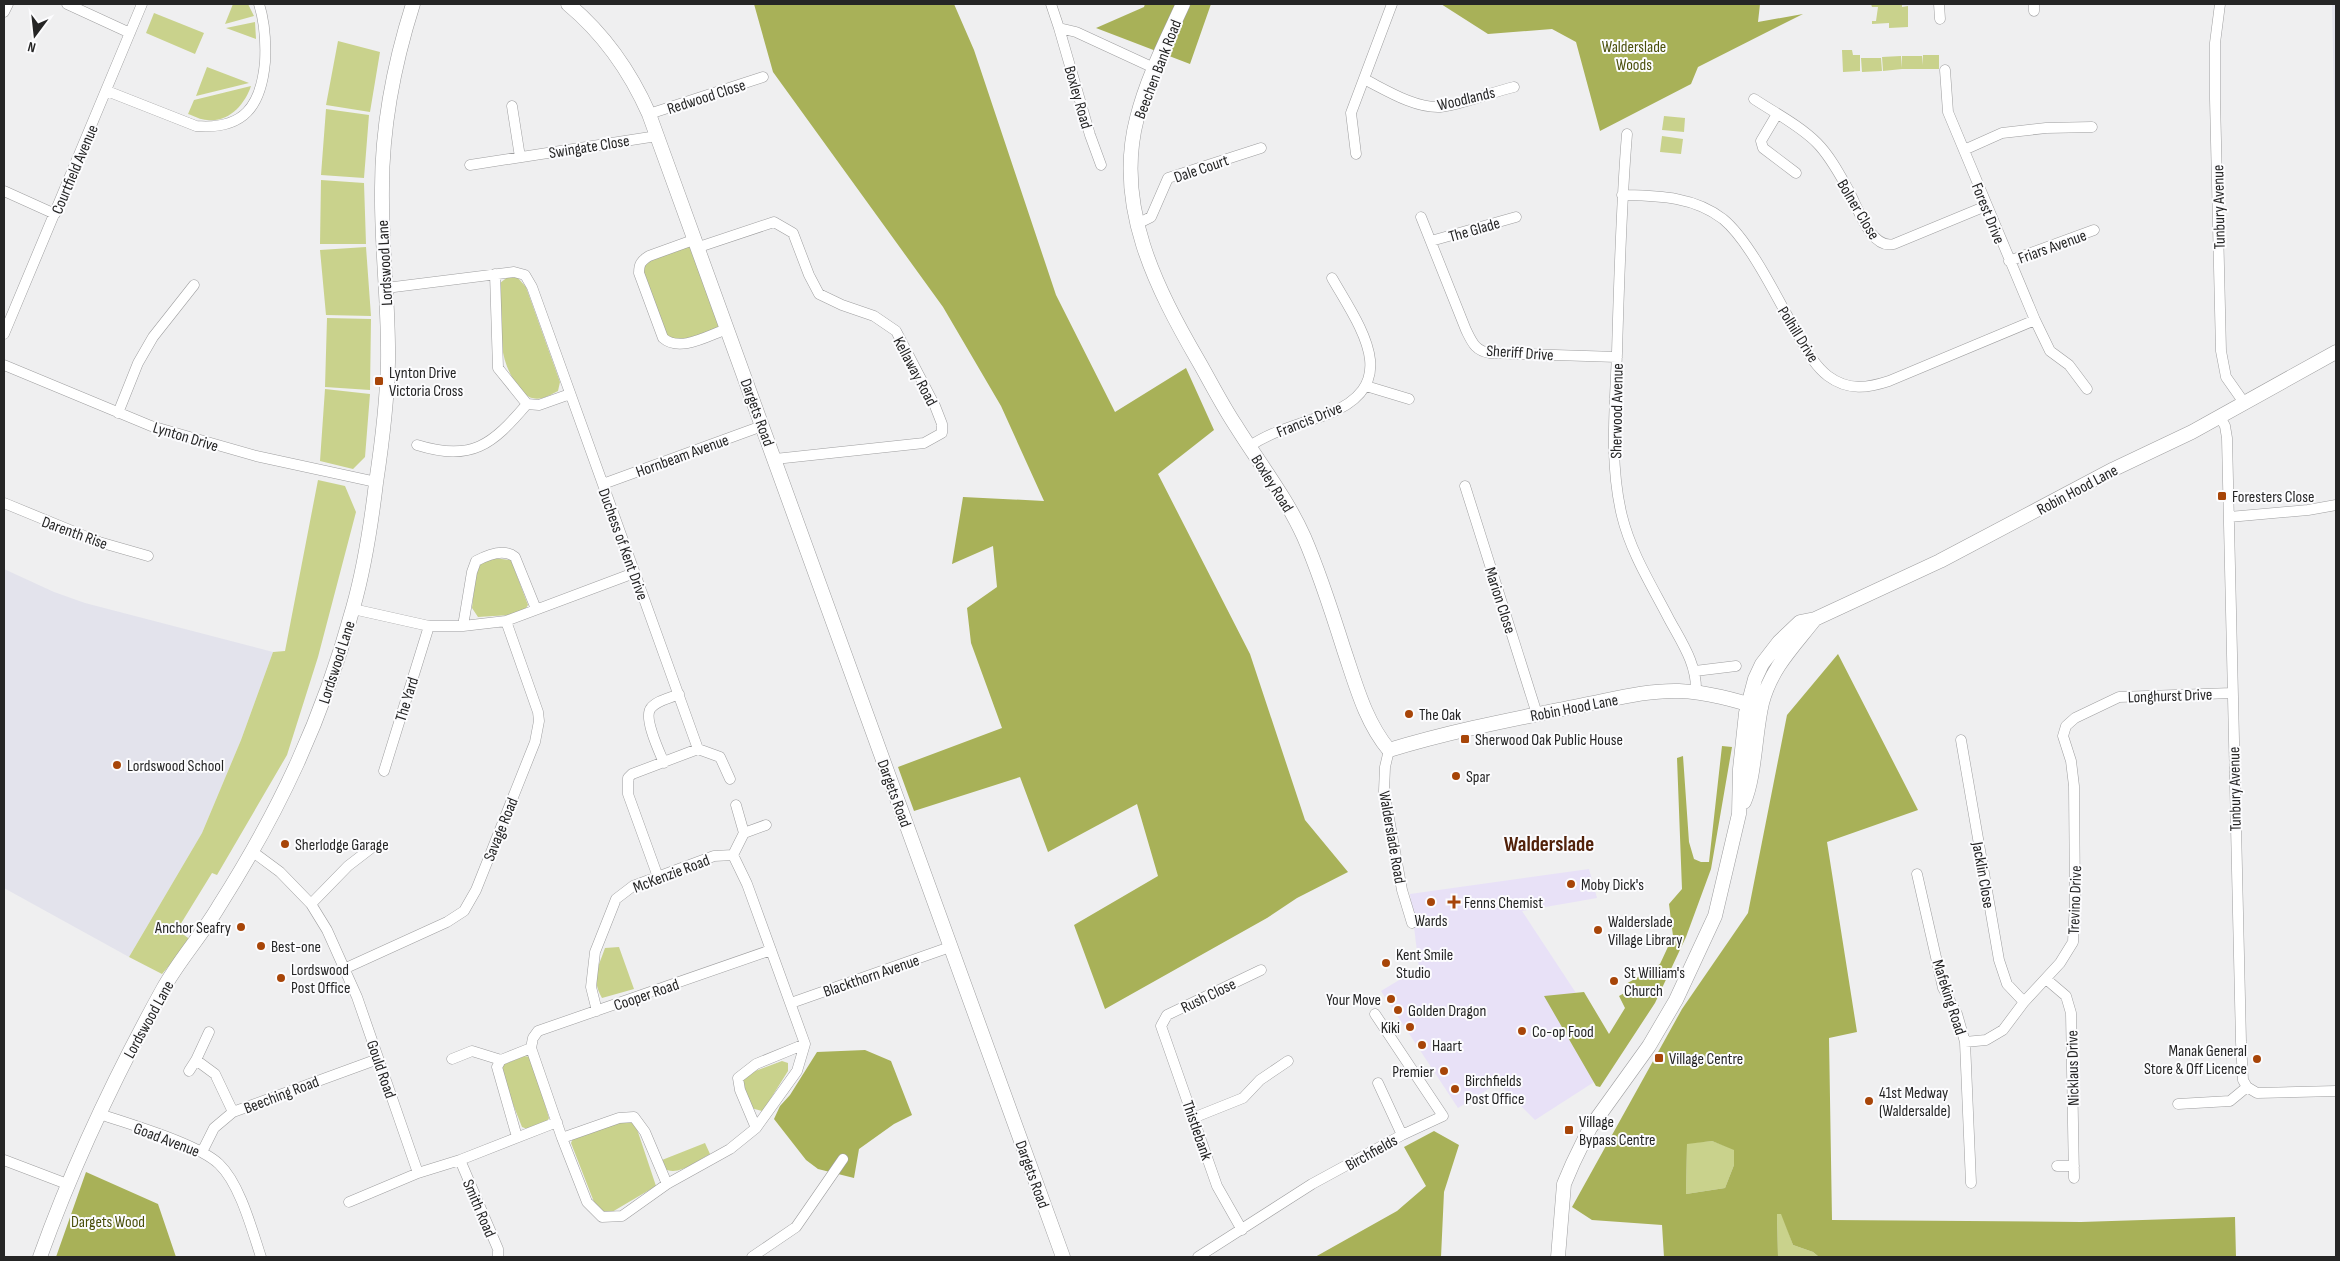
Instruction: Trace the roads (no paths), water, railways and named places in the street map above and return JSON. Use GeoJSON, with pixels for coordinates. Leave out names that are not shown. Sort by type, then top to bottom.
{"type":"FeatureCollection","features":[{"type":"Feature","properties":{"kind":"street"},"geometry":{"type":"LineString","coordinates":[[4,12],[8,4]]}},
{"type":"Feature","properties":{"kind":"street"},"geometry":{"type":"LineString","coordinates":[[67,4],[130,33]]}},
{"type":"Feature","properties":{"kind":"street","name":"Courtfield Avenue"},"geometry":{"type":"LineString","coordinates":[[4,334],[108,91],[142,4]]}},
{"type":"Feature","properties":{"kind":"street"},"geometry":{"type":"LineString","coordinates":[[108,91],[196,126],[209,127],[236,120],[252,108],[261,86],[266,50],[263,15],[259,4]]}},
{"type":"Feature","properties":{"kind":"street","name":"Lordswood Lane"},"geometry":{"type":"LineString","coordinates":[[40,1257],[66,1184],[120,1069],[165,985],[218,909],[252,852],[287,787],[316,722],[353,609],[370,537],[387,380],[386,288],[382,223],[383,152],[386,122],[398,54],[413,4]]}},
{"type":"Feature","properties":{"kind":"street","name":"Dargets Road"},"geometry":{"type":"LineString","coordinates":[[568,4],[595,28],[611,47],[624,66],[650,114],[656,136],[697,243],[1063,1257]]}},
{"type":"Feature","properties":{"kind":"street","name":"Boxley Road"},"geometry":{"type":"LineString","coordinates":[[1050,4],[1060,28],[1090,135],[1101,165]]}},
{"type":"Feature","properties":{"kind":"street","name":"Beechen Bank Road"},"geometry":{"type":"LineString","coordinates":[[1137,224],[1131,182],[1131,159],[1137,119],[1154,68],[1183,4]]}},
{"type":"Feature","properties":{"kind":"street"},"geometry":{"type":"LineString","coordinates":[[1356,154],[1351,113],[1392,4]]}},
{"type":"Feature","properties":{"kind":"street"},"geometry":{"type":"LineString","coordinates":[[1940,4],[1940,19]]}},
{"type":"Feature","properties":{"kind":"street","name":"Tunbury Avenue"},"geometry":{"type":"LineString","coordinates":[[2220,4],[2215,43],[2215,99],[2222,351],[2226,377],[2245,404]]}},
{"type":"Feature","properties":{"kind":"street"},"geometry":{"type":"LineString","coordinates":[[1060,28],[1076,32],[1154,68]]}},
{"type":"Feature","properties":{"kind":"street","name":"Forest Drive"},"geometry":{"type":"LineString","coordinates":[[1945,70],[1948,112],[2035,320],[2050,351],[2069,365],[2087,389]]}},
{"type":"Feature","properties":{"kind":"street","name":"Redwood Close"},"geometry":{"type":"LineString","coordinates":[[650,114],[763,77]]}},
{"type":"Feature","properties":{"kind":"street","name":"Woodlands"},"geometry":{"type":"LineString","coordinates":[[1364,79],[1410,100],[1432,106],[1447,105],[1514,87]]}},
{"type":"Feature","properties":{"kind":"street","name":"Bolner Close"},"geometry":{"type":"LineString","coordinates":[[1754,99],[1816,143],[1848,190],[1875,240],[1884,245],[1894,244],[1986,206]]}},
{"type":"Feature","properties":{"kind":"street"},"geometry":{"type":"LineString","coordinates":[[512,106],[520,156]]}},
{"type":"Feature","properties":{"kind":"street"},"geometry":{"type":"LineString","coordinates":[[1777,114],[1761,141],[1763,148],[1796,173]]}},
{"type":"Feature","properties":{"kind":"street"},"geometry":{"type":"LineString","coordinates":[[1964,150],[2002,133],[2046,128],[2092,126]]}},
{"type":"Feature","properties":{"kind":"street","name":"Sherwood Avenue"},"geometry":{"type":"LineString","coordinates":[[1627,134],[1622,195],[1614,459],[1622,516],[1634,550],[1695,671],[1696,692]]}},
{"type":"Feature","properties":{"kind":"street","name":"Swingate Close"},"geometry":{"type":"LineString","coordinates":[[470,165],[656,136]]}},
{"type":"Feature","properties":{"kind":"street","name":"Dale Court"},"geometry":{"type":"LineString","coordinates":[[1137,224],[1152,217],[1168,178],[1261,148]]}},
{"type":"Feature","properties":{"kind":"street"},"geometry":{"type":"LineString","coordinates":[[4,191],[55,214]]}},
{"type":"Feature","properties":{"kind":"street","name":"Polhill Drive"},"geometry":{"type":"LineString","coordinates":[[1622,195],[1676,198],[1701,206],[1724,220],[1747,246],[1812,360],[1828,376],[1847,385],[1869,388],[2035,320]]}},
{"type":"Feature","properties":{"kind":"street","name":"Sheriff Drive"},"geometry":{"type":"LineString","coordinates":[[1421,217],[1472,344],[1478,350],[1490,353],[1617,357]]}},
{"type":"Feature","properties":{"kind":"street","name":"The Glade"},"geometry":{"type":"LineString","coordinates":[[1431,241],[1516,217]]}},
{"type":"Feature","properties":{"kind":"street","name":"Kellaway Road"},"geometry":{"type":"LineString","coordinates":[[697,243],[774,222],[793,233],[809,275],[819,294],[842,305],[874,316],[896,331],[920,376],[942,424],[942,433],[924,443],[775,459]]}},
{"type":"Feature","properties":{"kind":"street","name":"Boxley Road"},"geometry":{"type":"LineString","coordinates":[[1137,224],[1147,259],[1158,286],[1189,346],[1236,426],[1286,500],[1305,538],[1324,588],[1360,699],[1375,731],[1389,750]]}},
{"type":"Feature","properties":{"kind":"street","name":"Friars Avenue"},"geometry":{"type":"LineString","coordinates":[[2010,261],[2094,230]]}},
{"type":"Feature","properties":{"kind":"street"},"geometry":{"type":"LineString","coordinates":[[697,243],[649,256],[642,260],[639,273],[663,338],[669,343],[682,344],[727,329]]}},
{"type":"Feature","properties":{"kind":"street","name":"Duchess of Kent Drive"},"geometry":{"type":"LineString","coordinates":[[386,288],[514,272],[524,275],[532,287],[634,573],[680,694],[698,749]]}},
{"type":"Feature","properties":{"kind":"street"},"geometry":{"type":"LineString","coordinates":[[495,274],[498,368],[527,404],[539,405],[570,394]]}},
{"type":"Feature","properties":{"kind":"street"},"geometry":{"type":"LineString","coordinates":[[1332,278],[1361,331],[1371,359],[1371,372],[1366,386],[1410,399]]}},
{"type":"Feature","properties":{"kind":"street"},"geometry":{"type":"LineString","coordinates":[[118,413],[138,363],[152,337],[194,285]]}},
{"type":"Feature","properties":{"kind":"street","name":"Robin Hood Lane"},"geometry":{"type":"LineString","coordinates":[[1739,814],[1740,769],[1747,704],[1754,679],[1769,653],[1800,622],[1815,619],[1940,561],[2114,469],[2245,404],[2295,373],[2336,352]]}},
{"type":"Feature","properties":{"kind":"street","name":"Lynton Drive"},"geometry":{"type":"LineString","coordinates":[[4,365],[160,429],[256,456],[376,482]]}},
{"type":"Feature","properties":{"kind":"street","name":"Francis Drive"},"geometry":{"type":"LineString","coordinates":[[1250,446],[1273,433],[1344,407],[1366,386]]}},
{"type":"Feature","properties":{"kind":"street"},"geometry":{"type":"LineString","coordinates":[[417,445],[437,452],[468,452],[481,447],[510,424],[527,404]]}},
{"type":"Feature","properties":{"kind":"street","name":"Tunbury Avenue"},"geometry":{"type":"LineString","coordinates":[[2220,417],[2225,426],[2227,438],[2241,1042],[2243,1080],[2247,1087]]}},
{"type":"Feature","properties":{"kind":"street","name":"Hornbeam Avenue"},"geometry":{"type":"LineString","coordinates":[[602,484],[762,426]]}},
{"type":"Feature","properties":{"kind":"street","name":"Marion Close"},"geometry":{"type":"LineString","coordinates":[[1465,486],[1537,714]]}},
{"type":"Feature","properties":{"kind":"street","name":"Darenth Rise"},"geometry":{"type":"LineString","coordinates":[[4,503],[98,542],[148,556]]}},
{"type":"Feature","properties":{"kind":"street"},"geometry":{"type":"LineString","coordinates":[[2229,517],[2276,514],[2336,505]]}},
{"type":"Feature","properties":{"kind":"street"},"geometry":{"type":"LineString","coordinates":[[463,626],[472,572],[476,561],[495,554],[511,554],[515,557],[536,609]]}},
{"type":"Feature","properties":{"kind":"street"},"geometry":{"type":"LineString","coordinates":[[353,609],[429,626],[463,626],[506,621],[634,573]]}},
{"type":"Feature","properties":{"kind":"street"},"geometry":{"type":"LineString","coordinates":[[1558,1257],[1564,1184],[1590,1128],[1648,1046],[1676,1000],[1714,916],[1739,814],[1746,797],[1761,708],[1767,687],[1779,663],[1815,619]]}},
{"type":"Feature","properties":{"kind":"street","name":"Savage Road"},"geometry":{"type":"LineString","coordinates":[[346,968],[447,922],[464,911],[476,890],[535,742],[539,721],[534,698],[506,621]]}},
{"type":"Feature","properties":{"kind":"street","name":"The Yard"},"geometry":{"type":"LineString","coordinates":[[384,771],[429,626]]}},
{"type":"Feature","properties":{"kind":"street"},"geometry":{"type":"LineString","coordinates":[[1695,671],[1736,666]]}},
{"type":"Feature","properties":{"kind":"street","name":"Robin Hood Lane"},"geometry":{"type":"LineString","coordinates":[[1389,750],[1442,734],[1655,692],[1696,692],[1761,708]]}},
{"type":"Feature","properties":{"kind":"street","name":"Longhurst Drive"},"geometry":{"type":"LineString","coordinates":[[2063,736],[2066,726],[2075,718],[2120,697],[2232,693]]}},
{"type":"Feature","properties":{"kind":"street"},"geometry":{"type":"LineString","coordinates":[[664,763],[647,717],[649,709],[655,704],[680,694]]}},
{"type":"Feature","properties":{"kind":"street","name":"Trevino Drive"},"geometry":{"type":"LineString","coordinates":[[1965,1042],[1986,1040],[2003,1030],[2024,1002],[2060,963],[2073,942],[2075,901],[2074,786],[2063,736]]}},
{"type":"Feature","properties":{"kind":"street","name":"Jacklin Close"},"geometry":{"type":"LineString","coordinates":[[1961,740],[1999,960],[2007,984],[2024,1002]]}},
{"type":"Feature","properties":{"kind":"street"},"geometry":{"type":"LineString","coordinates":[[658,877],[628,794],[626,784],[632,774],[698,749],[720,757],[730,779]]}},
{"type":"Feature","properties":{"kind":"street","name":"Walderslade Road"},"geometry":{"type":"LineString","coordinates":[[1389,750],[1385,768],[1384,791],[1402,890],[1412,923]]}},
{"type":"Feature","properties":{"kind":"street"},"geometry":{"type":"LineString","coordinates":[[733,855],[744,833],[736,805]]}},
{"type":"Feature","properties":{"kind":"street"},"geometry":{"type":"LineString","coordinates":[[744,833],[766,825]]}},
{"type":"Feature","properties":{"kind":"street"},"geometry":{"type":"LineString","coordinates":[[311,904],[348,866],[374,846]]}},
{"type":"Feature","properties":{"kind":"street","name":"Gould Road"},"geometry":{"type":"LineString","coordinates":[[252,852],[280,872],[311,904],[327,930],[346,968],[418,1173]]}},
{"type":"Feature","properties":{"kind":"street","name":"McKenzie Road"},"geometry":{"type":"LineString","coordinates":[[597,1011],[591,987],[595,952],[616,899],[632,886],[714,856],[733,855],[747,884],[805,1044]]}},
{"type":"Feature","properties":{"kind":"street","name":"Mafeking Road"},"geometry":{"type":"LineString","coordinates":[[1917,874],[1943,988],[1956,1014],[1965,1042],[1971,1183]]}},
{"type":"Feature","properties":{"kind":"street","name":"Blackthorn Avenue"},"geometry":{"type":"LineString","coordinates":[[791,1003],[950,947]]}},
{"type":"Feature","properties":{"kind":"street","name":"Cooper Road"},"geometry":{"type":"LineString","coordinates":[[530,1048],[533,1038],[538,1031],[771,950]]}},
{"type":"Feature","properties":{"kind":"street","name":"Rush Close"},"geometry":{"type":"LineString","coordinates":[[1161,1026],[1167,1015],[1261,970]]}},
{"type":"Feature","properties":{"kind":"street","name":"Nicklaus Drive"},"geometry":{"type":"LineString","coordinates":[[2046,979],[2066,996],[2071,1014],[2074,1178]]}},
{"type":"Feature","properties":{"kind":"street","name":"Birchfields"},"geometry":{"type":"LineString","coordinates":[[1198,1257],[1312,1184],[1402,1135],[1443,1116],[1375,1014]]}},
{"type":"Feature","properties":{"kind":"street","name":"Thistlebank"},"geometry":{"type":"LineString","coordinates":[[1161,1026],[1217,1186],[1242,1230]]}},
{"type":"Feature","properties":{"kind":"street"},"geometry":{"type":"LineString","coordinates":[[189,1071],[210,1032]]}},
{"type":"Feature","properties":{"kind":"street"},"geometry":{"type":"LineString","coordinates":[[756,1128],[740,1090],[738,1078],[756,1064],[805,1044]]}},
{"type":"Feature","properties":{"kind":"street"},"geometry":{"type":"LineString","coordinates":[[452,1059],[472,1051],[501,1060],[530,1048],[562,1138],[588,1202],[602,1217],[622,1216],[667,1184],[730,1149],[756,1128],[797,1071],[805,1044]]}},
{"type":"Feature","properties":{"kind":"street","name":"Beeching Road"},"geometry":{"type":"LineString","coordinates":[[202,1152],[214,1128],[233,1112],[378,1059]]}},
{"type":"Feature","properties":{"kind":"street"},"geometry":{"type":"LineString","coordinates":[[196,1060],[215,1074],[233,1112]]}},
{"type":"Feature","properties":{"kind":"street"},"geometry":{"type":"LineString","coordinates":[[501,1060],[498,1072],[517,1137]]}},
{"type":"Feature","properties":{"kind":"street"},"geometry":{"type":"LineString","coordinates":[[1193,1118],[1243,1098],[1260,1080],[1288,1061]]}},
{"type":"Feature","properties":{"kind":"street"},"geometry":{"type":"LineString","coordinates":[[1378,1083],[1402,1135]]}},
{"type":"Feature","properties":{"kind":"street"},"geometry":{"type":"LineString","coordinates":[[2178,1104],[2230,1102],[2247,1087],[2259,1093],[2336,1091]]}},
{"type":"Feature","properties":{"kind":"street","name":"Goad Avenue"},"geometry":{"type":"LineString","coordinates":[[100,1114],[202,1152],[220,1164],[232,1181],[250,1222],[261,1257]]}},
{"type":"Feature","properties":{"kind":"street"},"geometry":{"type":"LineString","coordinates":[[562,1138],[620,1118],[634,1117],[645,1132],[667,1184]]}},
{"type":"Feature","properties":{"kind":"street"},"geometry":{"type":"LineString","coordinates":[[349,1202],[418,1173],[460,1160],[557,1122]]}},
{"type":"Feature","properties":{"kind":"street"},"geometry":{"type":"LineString","coordinates":[[752,1257],[796,1227],[844,1159]]}},
{"type":"Feature","properties":{"kind":"street"},"geometry":{"type":"LineString","coordinates":[[4,1160],[66,1184]]}},
{"type":"Feature","properties":{"kind":"street","name":"Smith Road"},"geometry":{"type":"LineString","coordinates":[[460,1160],[498,1249],[498,1257]]}},
{"type":"Feature","properties":{"kind":"street"},"geometry":{"type":"LineString","coordinates":[[2057,1166],[2074,1166]]}},
{"type":"Feature","properties":{"kind":"place","name":"Lynton Drive Victoria Cross"},"geometry":{"type":"Point","coordinates":[379,381]}},
{"type":"Feature","properties":{"kind":"place","name":"Foresters Close"},"geometry":{"type":"Point","coordinates":[2222,496]}},
{"type":"Feature","properties":{"kind":"place","name":"The Oak"},"geometry":{"type":"Point","coordinates":[1409,714]}},
{"type":"Feature","properties":{"kind":"place","name":"Sherwood Oak Public House"},"geometry":{"type":"Point","coordinates":[1465,739]}},
{"type":"Feature","properties":{"kind":"place","name":"Lordswood School"},"geometry":{"type":"Point","coordinates":[117,765]}},
{"type":"Feature","properties":{"kind":"place","name":"Spar"},"geometry":{"type":"Point","coordinates":[1456,776]}},
{"type":"Feature","properties":{"kind":"place","name":"Sherlodge Garage"},"geometry":{"type":"Point","coordinates":[285,844]}},
{"type":"Feature","properties":{"kind":"place","name":"Moby Dick's"},"geometry":{"type":"Point","coordinates":[1571,884]}},
{"type":"Feature","properties":{"kind":"place","name":"Wards"},"geometry":{"type":"Point","coordinates":[1431,902]}},
{"type":"Feature","properties":{"kind":"place","name":"Fenns Chemist"},"geometry":{"type":"Point","coordinates":[1454,902]}},
{"type":"Feature","properties":{"kind":"place","name":"Anchor Seafry"},"geometry":{"type":"Point","coordinates":[241,927]}},
{"type":"Feature","properties":{"kind":"place","name":"Walderslade Village Library"},"geometry":{"type":"Point","coordinates":[1598,930]}},
{"type":"Feature","properties":{"kind":"place","name":"Best-one"},"geometry":{"type":"Point","coordinates":[261,946]}},
{"type":"Feature","properties":{"kind":"place","name":"Kent Smile Studio"},"geometry":{"type":"Point","coordinates":[1386,963]}},
{"type":"Feature","properties":{"kind":"place","name":"Lordswood Post Office"},"geometry":{"type":"Point","coordinates":[281,978]}},
{"type":"Feature","properties":{"kind":"place","name":"St William's Church"},"geometry":{"type":"Point","coordinates":[1614,981]}},
{"type":"Feature","properties":{"kind":"place","name":"Your Move"},"geometry":{"type":"Point","coordinates":[1391,999]}},
{"type":"Feature","properties":{"kind":"place","name":"Golden Dragon"},"geometry":{"type":"Point","coordinates":[1398,1010]}},
{"type":"Feature","properties":{"kind":"place","name":"Kiki"},"geometry":{"type":"Point","coordinates":[1410,1027]}},
{"type":"Feature","properties":{"kind":"place","name":"Co-op Food"},"geometry":{"type":"Point","coordinates":[1522,1031]}},
{"type":"Feature","properties":{"kind":"place","name":"Haart"},"geometry":{"type":"Point","coordinates":[1422,1045]}},
{"type":"Feature","properties":{"kind":"place","name":"Village Centre"},"geometry":{"type":"Point","coordinates":[1659,1058]}},
{"type":"Feature","properties":{"kind":"place","name":"Manak General Store & Off Licence"},"geometry":{"type":"Point","coordinates":[2257,1059]}},
{"type":"Feature","properties":{"kind":"place","name":"Premier"},"geometry":{"type":"Point","coordinates":[1444,1071]}},
{"type":"Feature","properties":{"kind":"place","name":"Birchfields Post Office"},"geometry":{"type":"Point","coordinates":[1455,1089]}},
{"type":"Feature","properties":{"kind":"place","name":"41st Medway (Waldersalde)"},"geometry":{"type":"Point","coordinates":[1869,1101]}},
{"type":"Feature","properties":{"kind":"place","name":"Village Bypass Centre"},"geometry":{"type":"Point","coordinates":[1569,1130]}},
{"type":"Feature","properties":{"kind":"district","name":"Walderslade"},"geometry":{"type":"Point","coordinates":[1549,844]}},
{"type":"Feature","properties":{"kind":"park label","name":"Walderslade Woods"},"geometry":{"type":"Point","coordinates":[1634,55]}},
{"type":"Feature","properties":{"kind":"park label","name":"Dargets Wood"},"geometry":{"type":"Point","coordinates":[108,1221]}}]}
